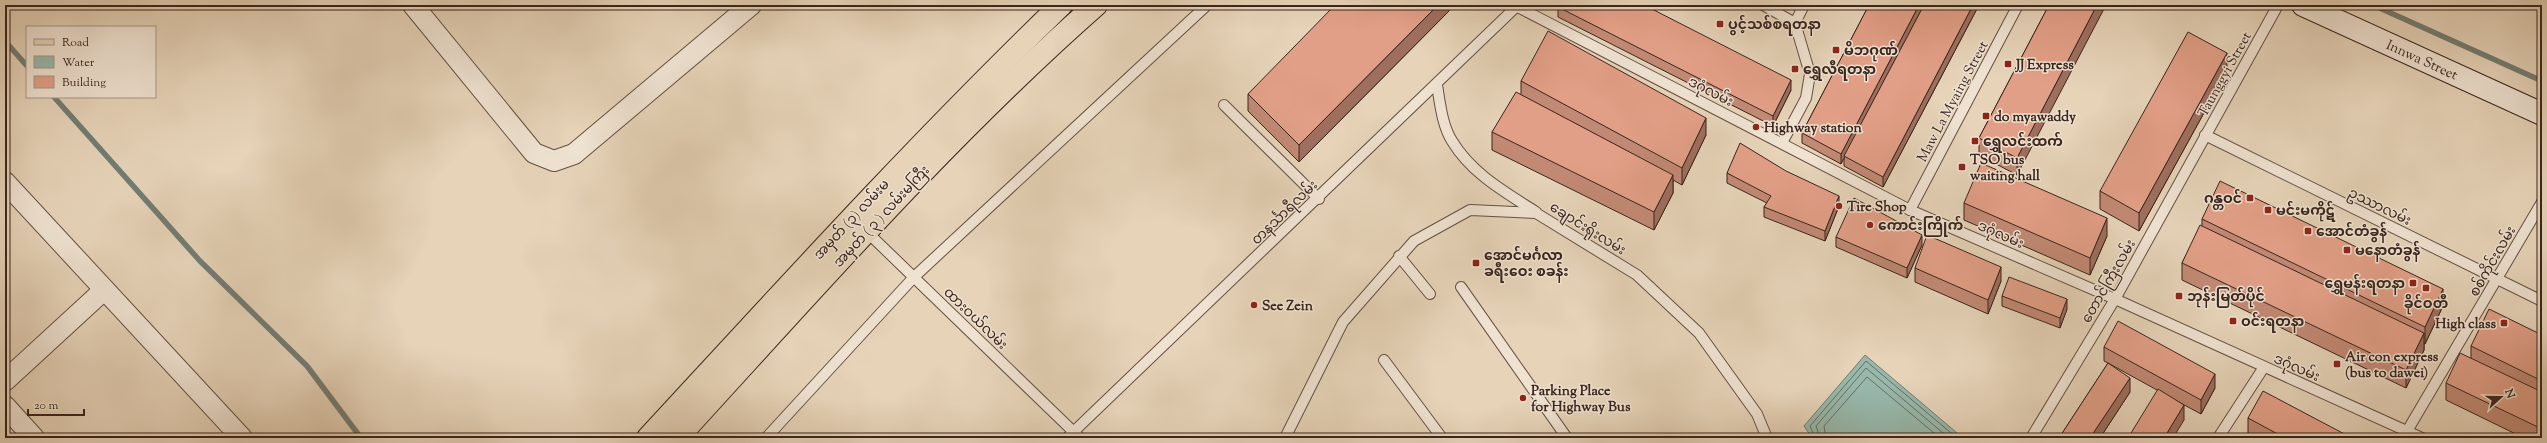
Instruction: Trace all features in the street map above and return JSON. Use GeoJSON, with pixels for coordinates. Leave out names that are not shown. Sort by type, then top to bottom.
{"type":"FeatureCollection","features":[{"type":"Feature","properties":{"kind":"main road","name":"အမှတ် (၃) လမ်းမ"},"geometry":{"type":"LineString","coordinates":[[648,438],[859,225],[997,66],[1061,5]]}},
{"type":"Feature","properties":{"kind":"main road","name":"အမှတ် ( ၃ ) လမ်းမကြီး"},"geometry":{"type":"LineString","coordinates":[[676,438],[859,225],[926,167],[1088,7]]}},
{"type":"Feature","properties":{"kind":"street"},"geometry":{"type":"LineString","coordinates":[[421,8],[534,153],[554,161],[574,154],[751,5]]}},
{"type":"Feature","properties":{"kind":"street","name":"Innwa Street"},"geometry":{"type":"LineString","coordinates":[[2303,5],[2542,114]]}},
{"type":"Feature","properties":{"kind":"street"},"geometry":{"type":"LineString","coordinates":[[5,182],[242,438]]}},
{"type":"Feature","properties":{"kind":"street"},"geometry":{"type":"LineString","coordinates":[[5,381],[104,290]]}},
{"type":"Feature","properties":{"kind":"street"},"geometry":{"type":"LineString","coordinates":[[5,406],[34,438]]}},
{"type":"Feature","properties":{"kind":"lane"},"geometry":{"type":"LineString","coordinates":[[766,438],[914,277],[1206,5]]}},
{"type":"Feature","properties":{"kind":"lane"},"geometry":{"type":"LineString","coordinates":[[1763,5],[1795,22]]}},
{"type":"Feature","properties":{"kind":"lane"},"geometry":{"type":"LineString","coordinates":[[1782,143],[1806,98],[1810,74],[1795,22],[1804,5]]}},
{"type":"Feature","properties":{"kind":"lane","name":"Maw La Myaing Street"},"geometry":{"type":"LineString","coordinates":[[1910,210],[2018,5]]}},
{"type":"Feature","properties":{"kind":"lane","name":"Taunggyi Street"},"geometry":{"type":"LineString","coordinates":[[2205,135],[2278,5]]}},
{"type":"Feature","properties":{"kind":"lane","name":"ဒဂုံလမ်း"},"geometry":{"type":"LineString","coordinates":[[1516,6],[1910,210],[2115,299],[2264,367],[2405,434],[2422,438]]}},
{"type":"Feature","properties":{"kind":"lane","name":"တနင်္သာရီလမ်း"},"geometry":{"type":"LineString","coordinates":[[1073,436],[1437,85],[1516,6]]}},
{"type":"Feature","properties":{"kind":"lane"},"geometry":{"type":"LineString","coordinates":[[1437,85],[1442,115],[1451,141],[1477,172],[1536,213]]}},
{"type":"Feature","properties":{"kind":"lane"},"geometry":{"type":"LineString","coordinates":[[1224,105],[1319,199]]}},
{"type":"Feature","properties":{"kind":"lane","name":"ဥဿာလမ်း"},"geometry":{"type":"LineString","coordinates":[[2205,135],[2542,301]]}},
{"type":"Feature","properties":{"kind":"lane","name":"တောင်ကြီးလမ်း"},"geometry":{"type":"LineString","coordinates":[[2031,438],[2115,299],[2205,135]]}},
{"type":"Feature","properties":{"kind":"lane","name":"စစ်ကိုင်းလမ်း"},"geometry":{"type":"LineString","coordinates":[[2405,434],[2542,202]]}},
{"type":"Feature","properties":{"kind":"lane","name":"ချောင်းရိုးလမ်း"},"geometry":{"type":"LineString","coordinates":[[1285,438],[1344,322],[1414,240],[1470,210],[1536,213],[1637,275],[1699,333],[1757,414],[1766,438]]}},
{"type":"Feature","properties":{"kind":"lane","name":"ထားဝယ်လမ်း"},"geometry":{"type":"LineString","coordinates":[[859,225],[914,277],[1073,436]]}},
{"type":"Feature","properties":{"kind":"lane"},"geometry":{"type":"LineString","coordinates":[[1399,256],[1430,294]]}},
{"type":"Feature","properties":{"kind":"lane"},"geometry":{"type":"LineString","coordinates":[[1461,287],[1566,438]]}},
{"type":"Feature","properties":{"kind":"lane"},"geometry":{"type":"LineString","coordinates":[[1384,360],[1442,438]]}},
{"type":"Feature","properties":{"kind":"lane"},"geometry":{"type":"LineString","coordinates":[[2218,438],[2264,367]]}},
{"type":"Feature","properties":{"kind":"water"},"geometry":{"type":"Polygon","coordinates":[[[1865,355],[1963,438],[1812,438],[1804,426],[1865,355]]]}},
{"type":"Feature","properties":{"kind":"building"},"geometry":{"type":"Polygon","coordinates":[[[1335,5],[1438,5],[1299,145],[1248,94],[1335,5]]]}},
{"type":"Feature","properties":{"kind":"building"},"geometry":{"type":"Polygon","coordinates":[[[1559,5],[1644,5],[1791,80],[1773,116],[1558,7],[1559,5]]]}},
{"type":"Feature","properties":{"kind":"building"},"geometry":{"type":"Polygon","coordinates":[[[1869,5],[1919,5],[1841,154],[1802,133],[1869,5]]]}},
{"type":"Feature","properties":{"kind":"building"},"geometry":{"type":"Polygon","coordinates":[[[1924,5],[1973,5],[1883,177],[1844,156],[1924,5]]]}},
{"type":"Feature","properties":{"kind":"building"},"geometry":{"type":"Polygon","coordinates":[[[2049,5],[2097,5],[2017,158],[1979,138],[2049,5]]]}},
{"type":"Feature","properties":{"kind":"building"},"geometry":{"type":"Polygon","coordinates":[[[1548,31],[1706,118],[1682,168],[1521,81],[1548,31]]]}},
{"type":"Feature","properties":{"kind":"building"},"geometry":{"type":"Polygon","coordinates":[[[2188,32],[2227,53],[2139,213],[2100,191],[2188,32]]]}},
{"type":"Feature","properties":{"kind":"building"},"geometry":{"type":"Polygon","coordinates":[[[1516,92],[1673,175],[1654,212],[1492,132],[1516,92]]]}},
{"type":"Feature","properties":{"kind":"building"},"geometry":{"type":"Polygon","coordinates":[[[1740,143],[1786,171],[1839,196],[1825,231],[1764,207],[1771,196],[1727,173],[1740,143]]]}},
{"type":"Feature","properties":{"kind":"building"},"geometry":{"type":"Polygon","coordinates":[[[1981,163],[2107,218],[2090,258],[1964,203],[1981,163]]]}},
{"type":"Feature","properties":{"kind":"building"},"geometry":{"type":"Polygon","coordinates":[[[2220,181],[2443,289],[2425,327],[2202,219],[2220,181]]]}},
{"type":"Feature","properties":{"kind":"building"},"geometry":{"type":"Polygon","coordinates":[[[1854,198],[1922,235],[1907,268],[1836,237],[1854,198]]]}},
{"type":"Feature","properties":{"kind":"building"},"geometry":{"type":"Polygon","coordinates":[[[2200,225],[2424,333],[2406,370],[2182,263],[2200,225]]]}},
{"type":"Feature","properties":{"kind":"building"},"geometry":{"type":"Polygon","coordinates":[[[1927,235],[2001,267],[1988,300],[1915,268],[1927,235]]]}},
{"type":"Feature","properties":{"kind":"building"},"geometry":{"type":"Polygon","coordinates":[[[2009,277],[2067,299],[2060,318],[2002,296],[2009,277]]]}},
{"type":"Feature","properties":{"kind":"building"},"geometry":{"type":"Polygon","coordinates":[[[2489,309],[2542,335],[2542,381],[2471,346],[2489,309]]]}},
{"type":"Feature","properties":{"kind":"building"},"geometry":{"type":"Polygon","coordinates":[[[2118,321],[2215,374],[2201,400],[2104,347],[2118,321]]]}},
{"type":"Feature","properties":{"kind":"building"},"geometry":{"type":"Polygon","coordinates":[[[2460,353],[2542,392],[2542,429],[2446,383],[2460,353]]]}},
{"type":"Feature","properties":{"kind":"building"},"geometry":{"type":"Polygon","coordinates":[[[2108,363],[2130,378],[2090,438],[2059,438],[2108,363]]]}},
{"type":"Feature","properties":{"kind":"building"},"geometry":{"type":"Polygon","coordinates":[[[2158,389],[2184,405],[2164,438],[2128,438],[2158,389]]]}},
{"type":"Feature","properties":{"kind":"building"},"geometry":{"type":"Polygon","coordinates":[[[2263,391],[2352,438],[2285,438],[2248,418],[2263,391]]]}},
{"type":"Feature","properties":{"kind":"waterway"},"geometry":{"type":"LineString","coordinates":[[2373,5],[2542,81]]}},
{"type":"Feature","properties":{"kind":"waterway"},"geometry":{"type":"LineString","coordinates":[[5,41],[26,65]]}},
{"type":"Feature","properties":{"kind":"waterway"},"geometry":{"type":"LineString","coordinates":[[55,98],[200,261],[307,366],[361,438]]}},
{"type":"Feature","properties":{"kind":"place","name":"ပွင့်သစ်စရတနာ"},"geometry":{"type":"Point","coordinates":[1720,24]}},
{"type":"Feature","properties":{"kind":"place","name":"မိဘဂုဏ်"},"geometry":{"type":"Point","coordinates":[1836,50]}},
{"type":"Feature","properties":{"kind":"place","name":"JJ Express"},"geometry":{"type":"Point","coordinates":[2008,64]}},
{"type":"Feature","properties":{"kind":"place","name":"ရွှေလီရတနာ"},"geometry":{"type":"Point","coordinates":[1795,69]}},
{"type":"Feature","properties":{"kind":"place","name":"do myawaddy"},"geometry":{"type":"Point","coordinates":[1986,116]}},
{"type":"Feature","properties":{"kind":"place","name":"Highway station"},"geometry":{"type":"Point","coordinates":[1756,127]}},
{"type":"Feature","properties":{"kind":"place","name":"ရွှေလင်းထက်"},"geometry":{"type":"Point","coordinates":[1975,141]}},
{"type":"Feature","properties":{"kind":"place","name":"TSO bus waiting hall"},"geometry":{"type":"Point","coordinates":[1962,167]}},
{"type":"Feature","properties":{"kind":"place","name":"ဂန္တဝင်"},"geometry":{"type":"Point","coordinates":[2250,198]}},
{"type":"Feature","properties":{"kind":"place","name":"Tire Shop"},"geometry":{"type":"Point","coordinates":[1839,206]}},
{"type":"Feature","properties":{"kind":"place","name":"မင်းမကိုဋ်"},"geometry":{"type":"Point","coordinates":[2268,210]}},
{"type":"Feature","properties":{"kind":"place","name":"ကောင်းကြိုက်"},"geometry":{"type":"Point","coordinates":[1870,225]}},
{"type":"Feature","properties":{"kind":"place","name":"အောင်တံခွန်"},"geometry":{"type":"Point","coordinates":[2308,231]}},
{"type":"Feature","properties":{"kind":"place","name":"မနောတံခွန်"},"geometry":{"type":"Point","coordinates":[2347,250]}},
{"type":"Feature","properties":{"kind":"place","name":"အောင်မင်္ဂလာ ခရီးဝေး စခန်း"},"geometry":{"type":"Point","coordinates":[1476,263]}},
{"type":"Feature","properties":{"kind":"place","name":"ရွှေမန်းရတနာ"},"geometry":{"type":"Point","coordinates":[2413,283]}},
{"type":"Feature","properties":{"kind":"place","name":"ခိုင်ဝတီ"},"geometry":{"type":"Point","coordinates":[2426,288]}},
{"type":"Feature","properties":{"kind":"place","name":"ဘုန်းမြတ်ပိုင်"},"geometry":{"type":"Point","coordinates":[2179,296]}},
{"type":"Feature","properties":{"kind":"place","name":"See Zein"},"geometry":{"type":"Point","coordinates":[1254,305]}},
{"type":"Feature","properties":{"kind":"place","name":"ဝင်းရတနာ"},"geometry":{"type":"Point","coordinates":[2233,321]}},
{"type":"Feature","properties":{"kind":"place","name":"High class"},"geometry":{"type":"Point","coordinates":[2504,323]}},
{"type":"Feature","properties":{"kind":"place","name":"Air con express (bus to dawei)"},"geometry":{"type":"Point","coordinates":[2337,364]}},
{"type":"Feature","properties":{"kind":"place","name":"Parking Place for Highway Bus"},"geometry":{"type":"Point","coordinates":[1523,398]}}]}
